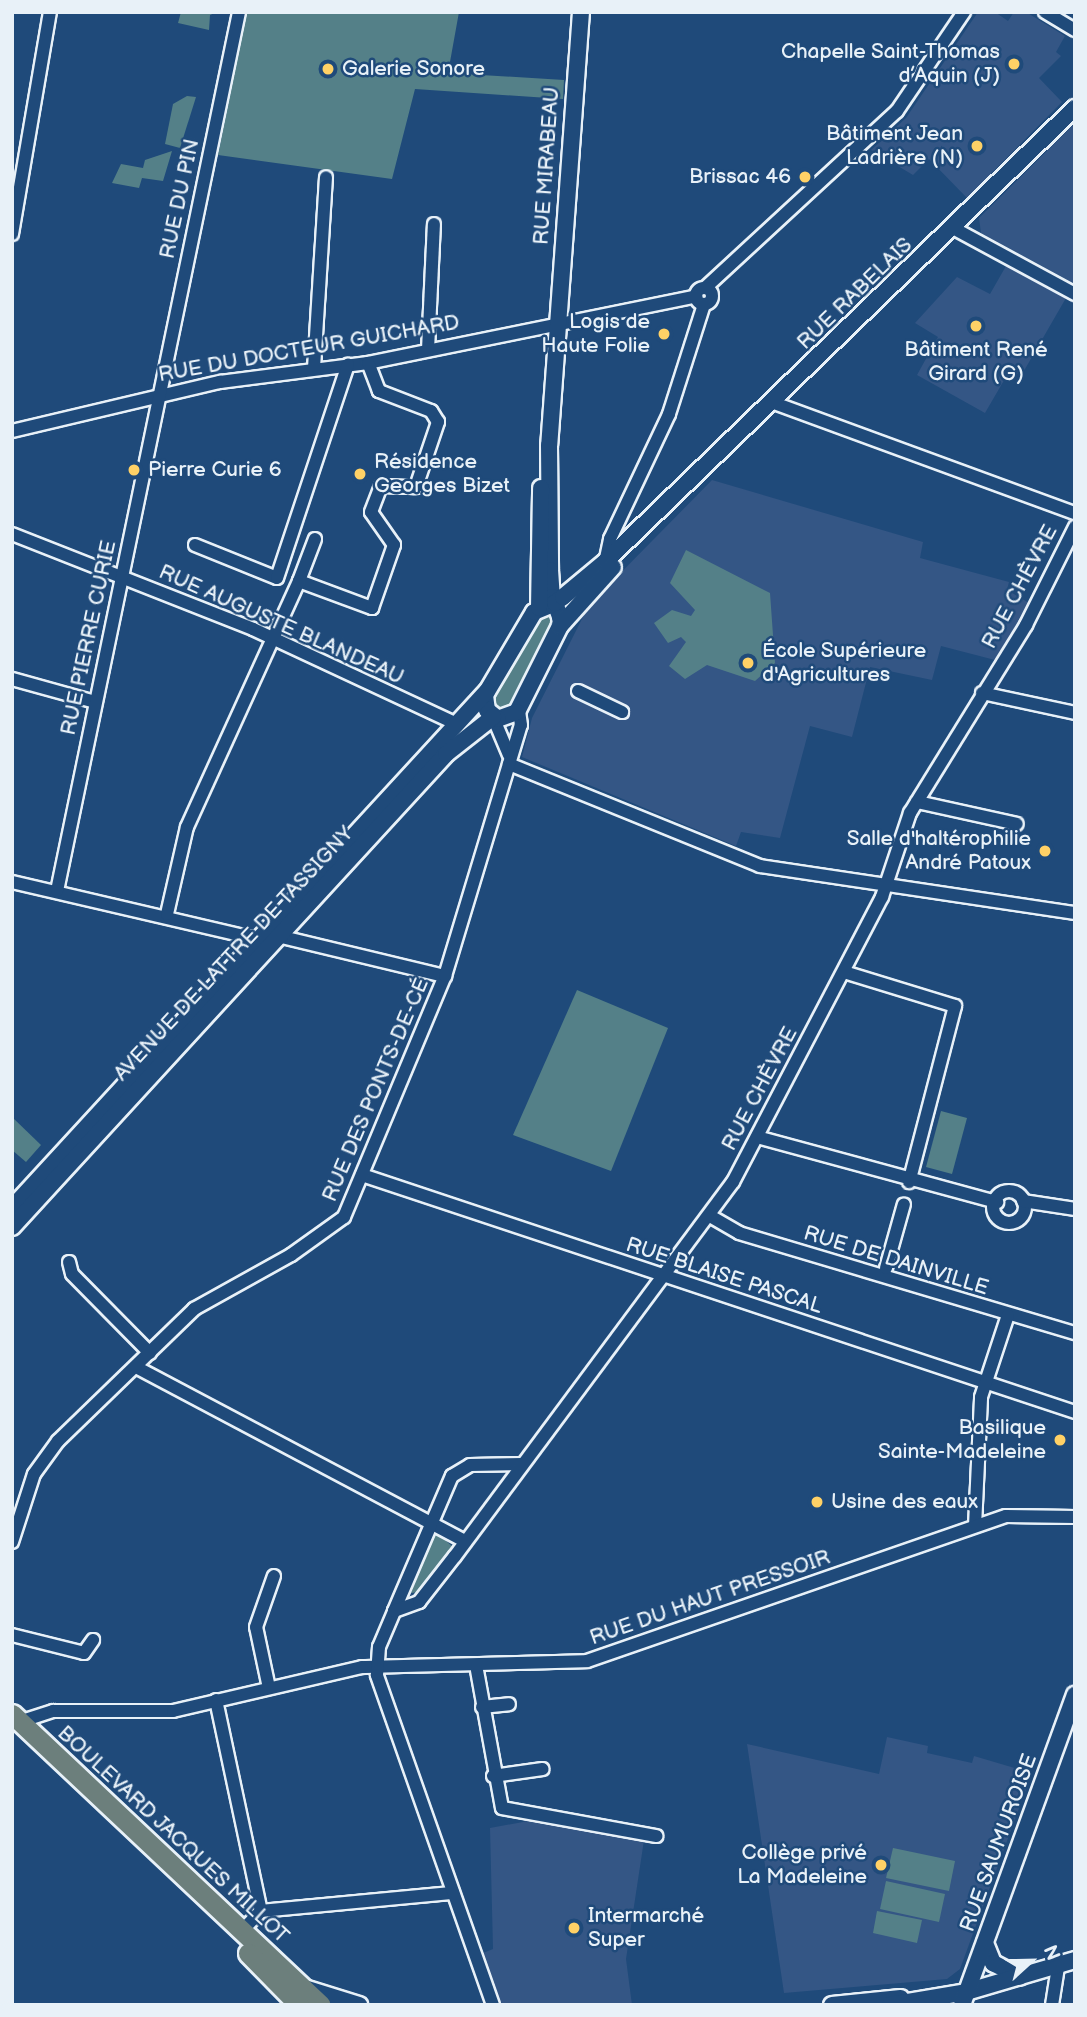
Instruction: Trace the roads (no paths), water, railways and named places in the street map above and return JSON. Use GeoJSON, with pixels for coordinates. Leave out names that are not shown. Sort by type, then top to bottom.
{"type":"FeatureCollection","features":[{"type":"Feature","properties":{"kind":"main road","name":"BOULEVARD JACQUES MILLOT"},"geometry":{"type":"LineString","coordinates":[[15,1721],[242,1932],[301,1997]]}},
{"type":"Feature","properties":{"kind":"main road","name":"BOULEVARD JACQUES MILLOT"},"geometry":{"type":"LineString","coordinates":[[15,1721],[301,1997],[321,2005]]}},
{"type":"Feature","properties":{"kind":"street"},"geometry":{"type":"LineString","coordinates":[[12,233],[50,12]]}},
{"type":"Feature","properties":{"kind":"street","name":"RUE DU PIN"},"geometry":{"type":"LineString","coordinates":[[160,394],[239,12]]}},
{"type":"Feature","properties":{"kind":"street","name":"RUE MIRABEAU"},"geometry":{"type":"LineString","coordinates":[[560,626],[547,606],[549,444],[581,12]]}},
{"type":"Feature","properties":{"kind":"street"},"geometry":{"type":"LineString","coordinates":[[606,561],[614,529],[669,414],[702,296],[897,111],[964,12]]}},
{"type":"Feature","properties":{"kind":"street"},"geometry":{"type":"LineString","coordinates":[[1045,12],[1075,30]]}},
{"type":"Feature","properties":{"kind":"street","name":"RUE RABELAIS"},"geometry":{"type":"LineString","coordinates":[[487,691],[547,606],[606,561],[664,507],[1075,108]]}},
{"type":"Feature","properties":{"kind":"street"},"geometry":{"type":"LineString","coordinates":[[314,368],[326,177]]}},
{"type":"Feature","properties":{"kind":"street"},"geometry":{"type":"LineString","coordinates":[[428,350],[434,224]]}},
{"type":"Feature","properties":{"kind":"street"},"geometry":{"type":"LineString","coordinates":[[953,228],[1075,294]]}},
{"type":"Feature","properties":{"kind":"street","name":"RUE DU DOCTEUR GUICHARD"},"geometry":{"type":"LineString","coordinates":[[12,430],[160,394],[314,368],[368,363],[702,296]]}},
{"type":"Feature","properties":{"kind":"street"},"geometry":{"type":"LineString","coordinates":[[299,581],[372,608],[394,545],[371,512],[381,486],[416,487],[437,425],[431,411],[379,391],[368,363]]}},
{"type":"Feature","properties":{"kind":"street"},"geometry":{"type":"LineString","coordinates":[[195,545],[277,578],[348,365]]}},
{"type":"Feature","properties":{"kind":"street","name":"RUE PIERRE CURIE"},"geometry":{"type":"LineString","coordinates":[[57,891],[160,394]]}},
{"type":"Feature","properties":{"kind":"street"},"geometry":{"type":"LineString","coordinates":[[774,403],[1075,513]]}},
{"type":"Feature","properties":{"kind":"street","name":"RUE RABELAIS"},"geometry":{"type":"LineString","coordinates":[[519,710],[560,626],[664,507]]}},
{"type":"Feature","properties":{"kind":"street","name":"RUE CHÈVRE"},"geometry":{"type":"LineString","coordinates":[[394,1611],[419,1602],[710,1216],[757,1137],[844,972],[888,882],[917,802],[1034,612],[1075,527]]}},
{"type":"Feature","properties":{"kind":"street"},"geometry":{"type":"LineString","coordinates":[[614,529],[620,542],[628,540]]}},
{"type":"Feature","properties":{"kind":"street","name":"RUE AUGUSTE BLANDEAU"},"geometry":{"type":"LineString","coordinates":[[12,534],[273,640],[455,723]]}},
{"type":"Feature","properties":{"kind":"street"},"geometry":{"type":"LineString","coordinates":[[167,914],[187,827],[273,640],[315,539]]}},
{"type":"Feature","properties":{"kind":"street","name":"RUE RABELAIS"},"geometry":{"type":"LineString","coordinates":[[594,587],[606,561]]}},
{"type":"Feature","properties":{"kind":"street"},"geometry":{"type":"LineString","coordinates":[[12,679],[95,702]]}},
{"type":"Feature","properties":{"kind":"street"},"geometry":{"type":"LineString","coordinates":[[487,691],[485,705],[494,717],[510,763],[760,866],[888,882],[1075,914]]}},
{"type":"Feature","properties":{"kind":"street","name":"AVENUE DE LATTRE DE TASSIGNY"},"geometry":{"type":"LineString","coordinates":[[12,1208],[487,691]]}},
{"type":"Feature","properties":{"kind":"street"},"geometry":{"type":"LineString","coordinates":[[578,691],[622,712]]}},
{"type":"Feature","properties":{"kind":"street"},"geometry":{"type":"LineString","coordinates":[[982,693],[1075,713]]}},
{"type":"Feature","properties":{"kind":"street"},"geometry":{"type":"LineString","coordinates":[[494,717],[508,719],[519,710]]}},
{"type":"Feature","properties":{"kind":"street","name":"RUE DES PONTS-DE-CÉ"},"geometry":{"type":"LineString","coordinates":[[13,1537],[44,1458],[150,1353],[205,1301],[339,1222],[362,1175],[445,976],[521,725],[519,710]]}},
{"type":"Feature","properties":{"kind":"street","name":"AVENUE DE LATTRE DE TASSIGNY"},"geometry":{"type":"LineString","coordinates":[[12,1227],[446,754],[494,717]]}},
{"type":"Feature","properties":{"kind":"street"},"geometry":{"type":"LineString","coordinates":[[917,802],[1017,824]]}},
{"type":"Feature","properties":{"kind":"street"},"geometry":{"type":"LineString","coordinates":[[12,882],[167,914],[257,939]]}},
{"type":"Feature","properties":{"kind":"street"},"geometry":{"type":"LineString","coordinates":[[278,936],[445,976]]}},
{"type":"Feature","properties":{"kind":"street"},"geometry":{"type":"LineString","coordinates":[[844,972],[955,1006],[909,1182]]}},
{"type":"Feature","properties":{"kind":"street"},"geometry":{"type":"LineString","coordinates":[[757,1137],[909,1182],[997,1202]]}},
{"type":"Feature","properties":{"kind":"street","name":"RUE BLAISE PASCAL"},"geometry":{"type":"LineString","coordinates":[[362,1175],[1075,1412]]}},
{"type":"Feature","properties":{"kind":"street"},"geometry":{"type":"LineString","coordinates":[[1023,1201],[1019,1220],[1007,1225],[998,1218],[997,1202],[1007,1190],[1023,1201],[1075,1209]]}},
{"type":"Feature","properties":{"kind":"street"},"geometry":{"type":"LineString","coordinates":[[886,1268],[904,1204]]}},
{"type":"Feature","properties":{"kind":"street","name":"RUE DE DAINVILLE"},"geometry":{"type":"LineString","coordinates":[[710,1216],[739,1233],[1075,1333]]}},
{"type":"Feature","properties":{"kind":"street"},"geometry":{"type":"LineString","coordinates":[[69,1262],[72,1274],[150,1353]]}},
{"type":"Feature","properties":{"kind":"street"},"geometry":{"type":"LineString","coordinates":[[975,1526],[987,1382],[1008,1315]]}},
{"type":"Feature","properties":{"kind":"street"},"geometry":{"type":"LineString","coordinates":[[136,1367],[464,1541]]}},
{"type":"Feature","properties":{"kind":"street"},"geometry":{"type":"LineString","coordinates":[[493,2005],[376,1666],[394,1611],[445,1485],[463,1467],[522,1464]]}},
{"type":"Feature","properties":{"kind":"street","name":"RUE DU HAUT PRESSOIR"},"geometry":{"type":"LineString","coordinates":[[15,1721],[45,1712],[173,1711],[376,1666],[476,1665],[599,1658],[975,1526],[1017,1514],[1075,1517]]}},
{"type":"Feature","properties":{"kind":"street"},"geometry":{"type":"LineString","coordinates":[[269,1688],[256,1627],[274,1576]]}},
{"type":"Feature","properties":{"kind":"street"},"geometry":{"type":"LineString","coordinates":[[12,1635],[84,1653],[93,1640]]}},
{"type":"Feature","properties":{"kind":"street"},"geometry":{"type":"LineString","coordinates":[[476,1665],[497,1799],[510,1814],[543,1811],[656,1836]]}},
{"type":"Feature","properties":{"kind":"street","name":"RUE SAUMUROISE"},"geometry":{"type":"LineString","coordinates":[[964,1998],[1075,1695]]}},
{"type":"Feature","properties":{"kind":"street"},"geometry":{"type":"LineString","coordinates":[[216,1700],[261,1911]]}},
{"type":"Feature","properties":{"kind":"street"},"geometry":{"type":"LineString","coordinates":[[482,1707],[509,1704]]}},
{"type":"Feature","properties":{"kind":"street"},"geometry":{"type":"LineString","coordinates":[[493,1776],[543,1769]]}},
{"type":"Feature","properties":{"kind":"street"},"geometry":{"type":"LineString","coordinates":[[242,1932],[261,1911],[453,1893]]}},
{"type":"Feature","properties":{"kind":"street"},"geometry":{"type":"LineString","coordinates":[[985,1943],[993,1963],[1020,1977]]}},
{"type":"Feature","properties":{"kind":"street"},"geometry":{"type":"LineString","coordinates":[[890,2005],[964,1998],[1075,1960]]}},
{"type":"Feature","properties":{"kind":"street"},"geometry":{"type":"LineString","coordinates":[[1052,2005],[1058,1966]]}},
{"type":"Feature","properties":{"kind":"street","name":"BOULEVARD JACQUES MILLOT"},"geometry":{"type":"LineString","coordinates":[[301,1997],[359,2005]]}},
{"type":"Feature","properties":{"kind":"street"},"geometry":{"type":"LineString","coordinates":[[832,2005],[964,1998]]}},
{"type":"Feature","properties":{"kind":"place","name":"Chapelle Saint-Thomas d’Aquin (J)"},"geometry":{"type":"Point","coordinates":[1014,64]}},
{"type":"Feature","properties":{"kind":"place","name":"Galerie Sonore"},"geometry":{"type":"Point","coordinates":[328,69]}},
{"type":"Feature","properties":{"kind":"place","name":"Bâtiment Jean Ladrière (N)"},"geometry":{"type":"Point","coordinates":[977,146]}},
{"type":"Feature","properties":{"kind":"place","name":"Brissac 46"},"geometry":{"type":"Point","coordinates":[805,177]}},
{"type":"Feature","properties":{"kind":"place","name":"Bâtiment René Girard (G)"},"geometry":{"type":"Point","coordinates":[976,326]}},
{"type":"Feature","properties":{"kind":"place","name":"Logis de Haute Folie"},"geometry":{"type":"Point","coordinates":[664,334]}},
{"type":"Feature","properties":{"kind":"place","name":"Pierre Curie 6"},"geometry":{"type":"Point","coordinates":[134,470]}},
{"type":"Feature","properties":{"kind":"place","name":"Résidence Georges Bizet"},"geometry":{"type":"Point","coordinates":[360,474]}},
{"type":"Feature","properties":{"kind":"place","name":"École Supérieure d'Agricultures"},"geometry":{"type":"Point","coordinates":[748,663]}},
{"type":"Feature","properties":{"kind":"place","name":"Salle d'haltérophilie André Patoux"},"geometry":{"type":"Point","coordinates":[1045,851]}},
{"type":"Feature","properties":{"kind":"place","name":"Basilique Sainte-Madeleine"},"geometry":{"type":"Point","coordinates":[1060,1440]}},
{"type":"Feature","properties":{"kind":"place","name":"Usine des eaux"},"geometry":{"type":"Point","coordinates":[817,1502]}},
{"type":"Feature","properties":{"kind":"place","name":"Collège privé La Madeleine"},"geometry":{"type":"Point","coordinates":[881,1865]}},
{"type":"Feature","properties":{"kind":"place","name":"Intermarché Super"},"geometry":{"type":"Point","coordinates":[574,1928]}}]}
